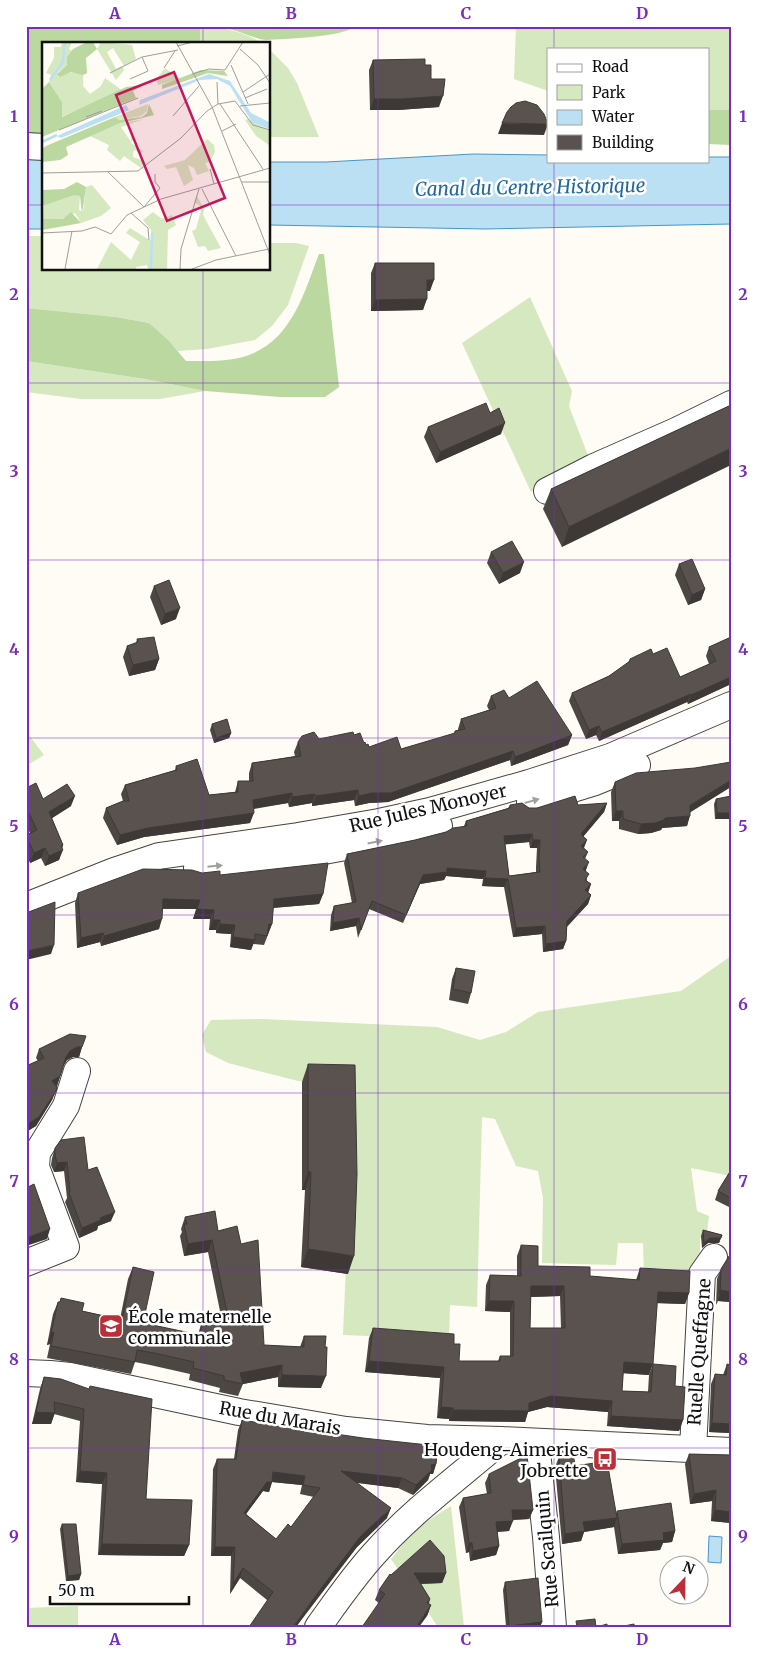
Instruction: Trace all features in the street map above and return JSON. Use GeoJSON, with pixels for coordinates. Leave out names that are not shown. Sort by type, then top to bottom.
{"type":"FeatureCollection","features":[{"type":"Feature","properties":{"kind":"street"},"geometry":{"type":"LineString","coordinates":[[26,146],[42,146]]}},
{"type":"Feature","properties":{"kind":"street"},"geometry":{"type":"LineString","coordinates":[[547,491],[594,467],[676,431],[731,404]]}},
{"type":"Feature","properties":{"kind":"street","name":"Rue Jules Monoyer"},"geometry":{"type":"LineString","coordinates":[[26,906],[114,871],[159,856],[379,822],[430,811],[529,783],[610,757],[731,705]]}},
{"type":"Feature","properties":{"kind":"street","name":"Rue Jules Monoyer"},"geometry":{"type":"LineString","coordinates":[[114,871],[138,869],[179,870],[320,853],[390,839],[483,815],[595,782],[678,747],[731,721]]}},
{"type":"Feature","properties":{"kind":"street"},"geometry":{"type":"LineString","coordinates":[[26,1264],[66,1247],[36,1167],[36,1160],[38,1153],[66,1106],[77,1072]]}},
{"type":"Feature","properties":{"kind":"street","name":"Ruelle Queffagne"},"geometry":{"type":"LineString","coordinates":[[693,1449],[702,1274],[714,1257]]}},
{"type":"Feature","properties":{"kind":"street","name":"Rue du Marais"},"geometry":{"type":"LineString","coordinates":[[26,1374],[70,1376],[239,1412],[346,1430],[427,1438],[731,1451]]}},
{"type":"Feature","properties":{"kind":"street"},"geometry":{"type":"LineString","coordinates":[[318,1627],[360,1571],[388,1539],[424,1505],[502,1440]]}},
{"type":"Feature","properties":{"kind":"street","name":"Rue Scailquin"},"geometry":{"type":"LineString","coordinates":[[536,1442],[553,1627]]}},
{"type":"Feature","properties":{"kind":"green space"},"geometry":{"type":"Polygon","coordinates":[[[26,26],[355,26],[349,30],[327,35],[266,40],[229,29],[200,27],[200,42],[42,42],[42,147],[26,146],[26,26]]]}},
{"type":"Feature","properties":{"kind":"green space"},"geometry":{"type":"Polygon","coordinates":[[[516,26],[731,26],[731,110],[710,110],[710,48],[547,48],[547,91],[514,79],[516,26]]]}},
{"type":"Feature","properties":{"kind":"green space"},"geometry":{"type":"Polygon","coordinates":[[[200,27],[233,31],[259,42],[200,42],[200,27]]]}},
{"type":"Feature","properties":{"kind":"green space"},"geometry":{"type":"Polygon","coordinates":[[[270,50],[288,68],[297,83],[319,137],[270,137],[270,50]]]}},
{"type":"Feature","properties":{"kind":"green space"},"geometry":{"type":"Polygon","coordinates":[[[710,110],[731,110],[731,145],[710,144],[710,110]]]}},
{"type":"Feature","properties":{"kind":"green space"},"geometry":{"type":"Polygon","coordinates":[[[26,236],[42,236],[42,270],[270,270],[270,243],[296,243],[309,246],[288,305],[272,326],[255,340],[207,349],[178,351],[149,323],[116,317],[26,308],[26,236]]]}},
{"type":"Feature","properties":{"kind":"green space"},"geometry":{"type":"Polygon","coordinates":[[[319,254],[324,254],[339,387],[325,397],[280,397],[205,391],[145,379],[26,361],[26,308],[116,317],[149,323],[169,341],[186,361],[226,360],[256,352],[271,343],[283,331],[292,317],[307,286],[319,254]]]}},
{"type":"Feature","properties":{"kind":"green space"},"geometry":{"type":"Polygon","coordinates":[[[530,297],[572,391],[569,406],[589,458],[531,492],[462,343],[530,297]]]}},
{"type":"Feature","properties":{"kind":"green space"},"geometry":{"type":"Polygon","coordinates":[[[26,361],[145,379],[205,391],[160,399],[81,399],[26,392],[26,361]]]}},
{"type":"Feature","properties":{"kind":"green space"},"geometry":{"type":"Polygon","coordinates":[[[26,731],[44,755],[26,766],[26,731]]]}},
{"type":"Feature","properties":{"kind":"green space"},"geometry":{"type":"Polygon","coordinates":[[[731,956],[731,1176],[691,1168],[697,1211],[709,1216],[706,1239],[700,1238],[700,1254],[695,1276],[644,1274],[643,1243],[618,1243],[616,1265],[542,1263],[543,1198],[538,1171],[516,1166],[495,1119],[482,1117],[477,1307],[450,1305],[449,1339],[343,1335],[349,1196],[345,1085],[298,1081],[228,1063],[206,1052],[202,1035],[211,1020],[262,1019],[437,1027],[480,1040],[506,1032],[538,1012],[681,991],[731,956]]]}},
{"type":"Feature","properties":{"kind":"green space"},"geometry":{"type":"Polygon","coordinates":[[[451,1506],[464,1627],[438,1627],[391,1559],[415,1529],[451,1506]]]}},
{"type":"Feature","properties":{"kind":"green space"},"geometry":{"type":"Polygon","coordinates":[[[78,1606],[78,1627],[26,1627],[26,1608],[78,1606]]]}},
{"type":"Feature","properties":{"kind":"water","name":"Canal du Centre Historique"},"geometry":{"type":"Polygon","coordinates":[[[473,154],[547,155],[547,162],[710,162],[710,157],[731,157],[731,224],[485,229],[270,225],[270,162],[326,162],[473,154]]]}},
{"type":"Feature","properties":{"kind":"water"},"geometry":{"type":"Polygon","coordinates":[[[26,156],[42,156],[42,229],[26,229],[26,156]]]}},
{"type":"Feature","properties":{"kind":"water"},"geometry":{"type":"Polygon","coordinates":[[[709,1536],[722,1537],[721,1563],[710,1562],[710,1556],[708,1556],[709,1536]]]}},
{"type":"Feature","properties":{"kind":"building"},"geometry":{"type":"Polygon","coordinates":[[[425,59],[425,65],[431,65],[431,79],[445,79],[443,96],[374,99],[373,60],[425,59]]]}},
{"type":"Feature","properties":{"kind":"building"},"geometry":{"type":"Polygon","coordinates":[[[525,101],[537,105],[544,114],[547,124],[502,123],[507,112],[516,103],[525,101]]]}},
{"type":"Feature","properties":{"kind":"building"},"geometry":{"type":"Polygon","coordinates":[[[375,263],[434,263],[434,280],[427,280],[427,299],[375,300],[375,263]]]}},
{"type":"Feature","properties":{"kind":"building"},"geometry":{"type":"Polygon","coordinates":[[[486,403],[490,413],[499,408],[505,423],[440,452],[428,427],[486,403]]]}},
{"type":"Feature","properties":{"kind":"building"},"geometry":{"type":"Polygon","coordinates":[[[731,405],[731,448],[569,527],[551,489],[731,405]]]}},
{"type":"Feature","properties":{"kind":"building"},"geometry":{"type":"Polygon","coordinates":[[[512,541],[524,562],[503,573],[491,552],[512,541]]]}},
{"type":"Feature","properties":{"kind":"building"},"geometry":{"type":"Polygon","coordinates":[[[692,559],[705,589],[692,595],[679,564],[692,559]]]}},
{"type":"Feature","properties":{"kind":"building"},"geometry":{"type":"Polygon","coordinates":[[[169,580],[180,608],[165,614],[154,586],[169,580]]]}},
{"type":"Feature","properties":{"kind":"building"},"geometry":{"type":"Polygon","coordinates":[[[154,637],[159,659],[133,665],[127,646],[138,642],[137,639],[154,637]]]}},
{"type":"Feature","properties":{"kind":"building"},"geometry":{"type":"Polygon","coordinates":[[[731,637],[731,677],[602,732],[599,726],[589,730],[572,693],[609,676],[630,661],[630,659],[651,649],[653,654],[667,648],[680,677],[716,661],[709,647],[731,637]]]}},
{"type":"Feature","properties":{"kind":"building"},"geometry":{"type":"Polygon","coordinates":[[[537,681],[572,735],[515,757],[513,751],[391,793],[372,793],[359,796],[358,790],[316,796],[315,794],[292,797],[292,793],[253,800],[254,813],[148,828],[120,835],[106,808],[123,801],[129,801],[125,785],[177,770],[176,766],[197,759],[209,795],[238,792],[238,781],[253,781],[252,763],[301,756],[298,742],[302,736],[314,732],[319,739],[353,732],[354,735],[360,733],[364,743],[368,744],[369,747],[397,737],[401,749],[465,729],[461,719],[496,708],[491,696],[504,690],[509,698],[537,681]]]}},
{"type":"Feature","properties":{"kind":"building"},"geometry":{"type":"Polygon","coordinates":[[[227,719],[231,733],[216,738],[212,724],[227,719]]]}},
{"type":"Feature","properties":{"kind":"building"},"geometry":{"type":"Polygon","coordinates":[[[731,762],[731,780],[690,805],[690,816],[665,818],[655,823],[641,824],[623,819],[623,811],[616,811],[615,782],[636,773],[695,768],[731,762]]]}},
{"type":"Feature","properties":{"kind":"building"},"geometry":{"type":"Polygon","coordinates":[[[36,783],[43,799],[67,784],[75,796],[49,812],[63,845],[61,846],[63,850],[49,856],[45,848],[34,853],[26,836],[37,830],[26,807],[26,788],[36,783]]]}},
{"type":"Feature","properties":{"kind":"building"},"geometry":{"type":"Polygon","coordinates":[[[575,796],[578,805],[607,803],[581,834],[587,840],[581,846],[588,852],[583,857],[589,862],[583,869],[589,874],[585,880],[591,884],[585,890],[591,895],[567,921],[566,941],[546,944],[545,926],[516,928],[508,879],[485,878],[486,871],[447,868],[447,872],[423,875],[406,915],[372,901],[361,930],[359,918],[333,923],[334,906],[356,902],[347,854],[415,840],[446,832],[453,828],[467,826],[466,821],[510,808],[510,805],[522,803],[529,808],[537,808],[575,796]],[[532,834],[504,836],[509,876],[540,872],[540,840],[533,840],[532,834]]]}},
{"type":"Feature","properties":{"kind":"building"},"geometry":{"type":"Polygon","coordinates":[[[731,796],[731,813],[717,813],[716,799],[731,796]]]}},
{"type":"Feature","properties":{"kind":"building"},"geometry":{"type":"Polygon","coordinates":[[[328,863],[323,894],[274,899],[272,924],[269,924],[267,936],[255,934],[255,940],[233,937],[235,925],[220,924],[220,920],[213,920],[214,910],[197,909],[200,900],[163,899],[162,919],[104,936],[103,933],[81,938],[78,893],[143,869],[192,870],[202,873],[220,871],[220,875],[328,863]]]}},
{"type":"Feature","properties":{"kind":"building"},"geometry":{"type":"Polygon","coordinates":[[[55,902],[54,945],[26,951],[26,913],[55,902]]]}},
{"type":"Feature","properties":{"kind":"building"},"geometry":{"type":"Polygon","coordinates":[[[456,968],[475,971],[471,993],[453,989],[456,968]]]}},
{"type":"Feature","properties":{"kind":"building"},"geometry":{"type":"Polygon","coordinates":[[[70,1034],[86,1036],[82,1047],[77,1047],[70,1051],[60,1076],[52,1081],[57,1087],[56,1091],[39,1117],[26,1125],[26,1066],[44,1058],[39,1049],[70,1034]]]}},
{"type":"Feature","properties":{"kind":"building"},"geometry":{"type":"Polygon","coordinates":[[[308,1064],[355,1065],[357,1174],[354,1256],[308,1249],[311,1172],[308,1172],[308,1064]]]}},
{"type":"Feature","properties":{"kind":"building"},"geometry":{"type":"Polygon","coordinates":[[[84,1137],[88,1170],[97,1167],[115,1212],[82,1228],[69,1193],[67,1162],[57,1163],[55,1148],[61,1140],[84,1137]]]}},
{"type":"Feature","properties":{"kind":"building"},"geometry":{"type":"Polygon","coordinates":[[[731,1170],[731,1198],[718,1191],[731,1170]]]}},
{"type":"Feature","properties":{"kind":"building"},"geometry":{"type":"Polygon","coordinates":[[[34,1184],[50,1229],[26,1238],[26,1188],[34,1184]]]}},
{"type":"Feature","properties":{"kind":"building"},"geometry":{"type":"Polygon","coordinates":[[[215,1211],[218,1231],[237,1226],[241,1244],[258,1240],[264,1345],[304,1347],[304,1336],[326,1336],[326,1376],[282,1375],[282,1365],[240,1373],[243,1384],[224,1380],[224,1376],[193,1368],[194,1362],[154,1353],[137,1350],[135,1362],[51,1346],[54,1332],[51,1333],[58,1302],[60,1302],[61,1298],[84,1303],[82,1311],[122,1320],[133,1267],[154,1272],[143,1323],[200,1335],[203,1317],[229,1322],[212,1240],[188,1244],[184,1224],[187,1224],[185,1217],[215,1211]]]}},
{"type":"Feature","properties":{"kind":"building"},"geometry":{"type":"Polygon","coordinates":[[[703,1230],[722,1235],[721,1238],[710,1238],[704,1243],[703,1230]]]}},
{"type":"Feature","properties":{"kind":"building"},"geometry":{"type":"Polygon","coordinates":[[[521,1245],[538,1246],[538,1266],[590,1267],[590,1276],[639,1280],[640,1268],[690,1271],[689,1293],[658,1292],[653,1364],[676,1366],[675,1386],[685,1387],[683,1420],[611,1416],[612,1401],[551,1396],[529,1403],[529,1411],[453,1410],[453,1408],[441,1407],[444,1367],[369,1361],[373,1328],[454,1334],[454,1344],[460,1344],[459,1361],[500,1361],[500,1356],[513,1356],[514,1301],[489,1301],[490,1275],[521,1276],[521,1245]],[[531,1286],[530,1328],[565,1328],[564,1286],[531,1286]],[[624,1362],[622,1391],[651,1392],[653,1364],[624,1362]]]}},
{"type":"Feature","properties":{"kind":"building"},"geometry":{"type":"Polygon","coordinates":[[[731,1253],[731,1292],[720,1290],[721,1269],[731,1253]]]}},
{"type":"Feature","properties":{"kind":"building"},"geometry":{"type":"Polygon","coordinates":[[[727,1364],[731,1365],[731,1424],[712,1423],[715,1374],[726,1375],[727,1364]]]}},
{"type":"Feature","properties":{"kind":"building"},"geometry":{"type":"Polygon","coordinates":[[[44,1377],[61,1379],[89,1389],[90,1386],[152,1399],[146,1499],[192,1500],[189,1545],[102,1544],[107,1473],[80,1471],[84,1409],[54,1402],[55,1413],[36,1412],[44,1377]]]}},
{"type":"Feature","properties":{"kind":"building"},"geometry":{"type":"Polygon","coordinates":[[[242,1420],[302,1430],[438,1446],[436,1464],[431,1465],[432,1470],[416,1485],[402,1478],[341,1471],[391,1508],[360,1537],[293,1627],[249,1627],[273,1592],[243,1568],[233,1584],[235,1547],[215,1547],[217,1459],[236,1459],[242,1420]],[[273,1472],[272,1482],[267,1482],[244,1513],[276,1539],[288,1524],[291,1527],[320,1488],[303,1485],[305,1476],[273,1472]]]}},
{"type":"Feature","properties":{"kind":"building"},"geometry":{"type":"Polygon","coordinates":[[[562,1451],[573,1452],[575,1466],[607,1461],[617,1518],[583,1522],[585,1531],[565,1534],[559,1457],[562,1451]]]}},
{"type":"Feature","properties":{"kind":"building"},"geometry":{"type":"Polygon","coordinates":[[[689,1454],[731,1455],[731,1512],[715,1510],[716,1490],[694,1494],[689,1454]]]}},
{"type":"Feature","properties":{"kind":"building"},"geometry":{"type":"Polygon","coordinates":[[[527,1455],[533,1510],[512,1510],[513,1521],[496,1522],[499,1546],[473,1551],[472,1543],[469,1543],[463,1498],[491,1493],[489,1474],[527,1455]]]}},
{"type":"Feature","properties":{"kind":"building"},"geometry":{"type":"Polygon","coordinates":[[[671,1503],[675,1531],[663,1533],[664,1540],[622,1544],[617,1511],[671,1503]]]}},
{"type":"Feature","properties":{"kind":"building"},"geometry":{"type":"Polygon","coordinates":[[[62,1524],[76,1524],[81,1574],[68,1576],[62,1524]]]}},
{"type":"Feature","properties":{"kind":"building"},"geometry":{"type":"Polygon","coordinates":[[[430,1540],[444,1556],[446,1573],[414,1573],[430,1599],[427,1603],[431,1605],[416,1627],[362,1627],[385,1594],[379,1590],[390,1574],[430,1540]]]}},
{"type":"Feature","properties":{"kind":"building"},"geometry":{"type":"Polygon","coordinates":[[[538,1578],[542,1622],[509,1626],[505,1582],[538,1578]]]}},
{"type":"Feature","properties":{"kind":"building"},"geometry":{"type":"Polygon","coordinates":[[[595,1619],[596,1627],[577,1627],[576,1621],[595,1619]]]}},
{"type":"Feature","properties":{"kind":"building"},"geometry":{"type":"Polygon","coordinates":[[[634,1624],[634,1627],[619,1627],[634,1624]]]}},
{"type":"Feature","properties":{"kind":"place","name":"École maternelle communale"},"geometry":{"type":"Point","coordinates":[111,1326]}},
{"type":"Feature","properties":{"kind":"place","name":"Houdeng-Aimeries Jobrette"},"geometry":{"type":"Point","coordinates":[605,1459]}}]}
